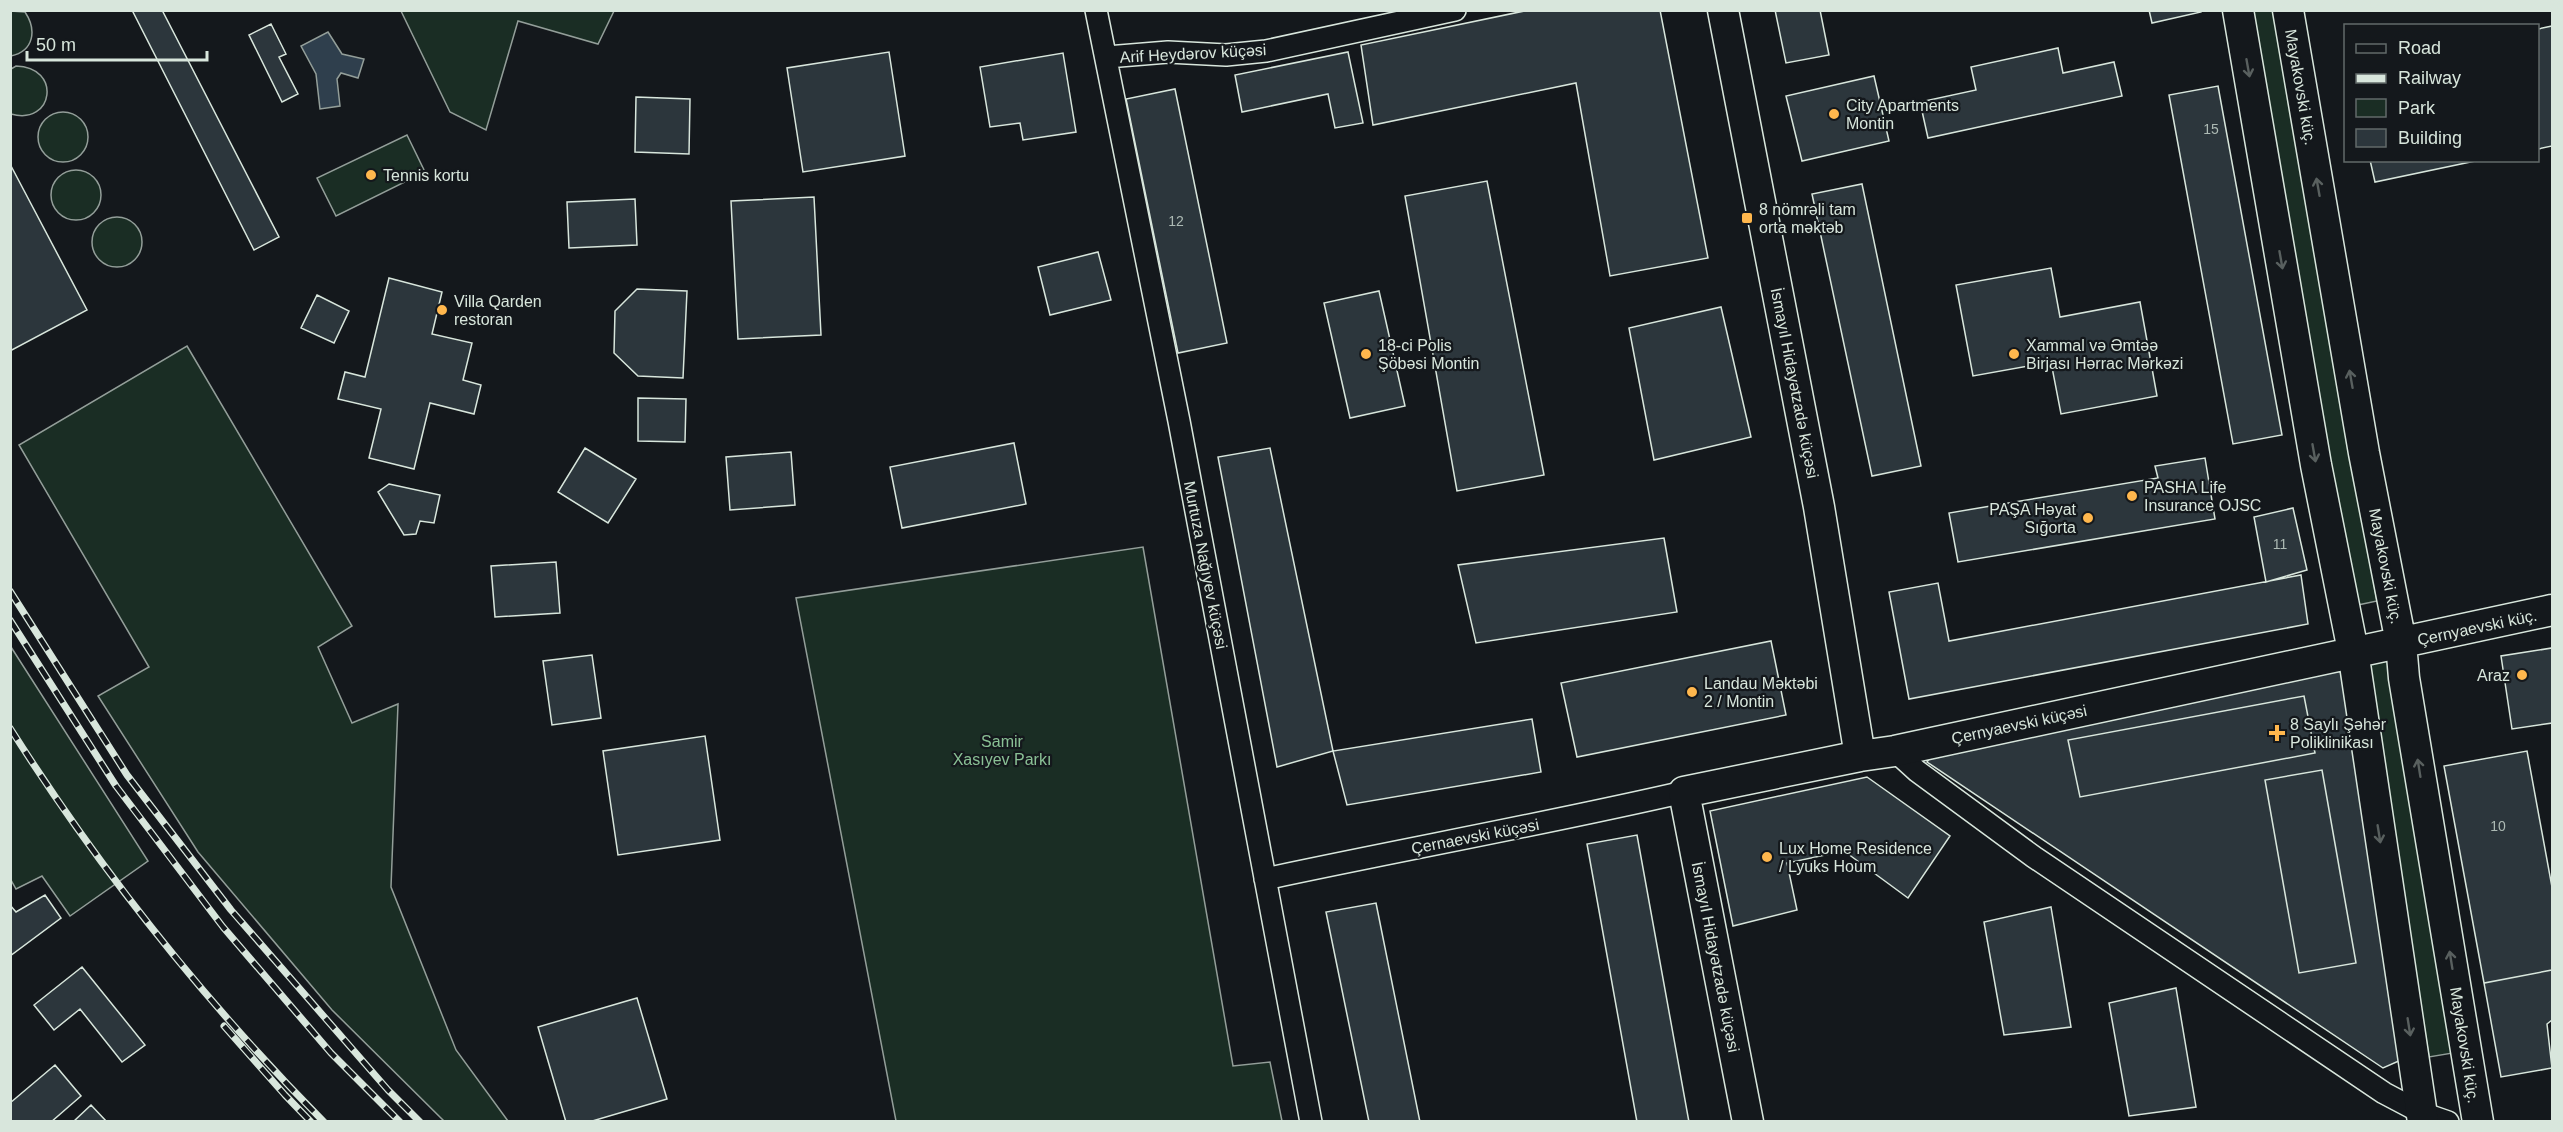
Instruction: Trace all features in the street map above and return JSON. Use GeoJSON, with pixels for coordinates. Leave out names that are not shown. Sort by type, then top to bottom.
{"type":"FeatureCollection","features":[{"type":"Feature","properties":{"kind":"street","name":"Murtuza Nağıyev küçəsi"},"geometry":{"type":"LineString","coordinates":[[1096,10],[1107,57],[1311,1122]]}},
{"type":"Feature","properties":{"kind":"street","name":"Arif Heydərov küçəsi"},"geometry":{"type":"LineString","coordinates":[[1107,57],[1168,52],[1226,55],[1266,51],[1455,10]]}},
{"type":"Feature","properties":{"kind":"street","name":"İsmayıl Hidayətzadə küçəsi"},"geometry":{"type":"LineString","coordinates":[[1723,10],[1819,507],[1860,756]]}},
{"type":"Feature","properties":{"kind":"street"},"geometry":{"type":"LineString","coordinates":[[2238,10],[2316,465],[2353,651],[2431,1119]]}},
{"type":"Feature","properties":{"kind":"street","name":"Mayakovski küç."},"geometry":{"type":"LineString","coordinates":[[2288,10],[2364,453],[2401,643],[2404,678],[2478,1122]]}},
{"type":"Feature","properties":{"kind":"street","name":"Çernyaevski küç."},"geometry":{"type":"LineString","coordinates":[[2353,651],[2401,643],[2553,610]]}},
{"type":"Feature","properties":{"kind":"street","name":"Çernyaevski küçəsi"},"geometry":{"type":"LineString","coordinates":[[1684,792],[1895,751],[2353,651]]}},
{"type":"Feature","properties":{"kind":"street"},"geometry":{"type":"LineString","coordinates":[[1895,751],[1917,771],[2034,857],[2384,1093],[2431,1119]]}},
{"type":"Feature","properties":{"kind":"street","name":"İsmayıl Hidayətzadə küçəsi"},"geometry":{"type":"LineString","coordinates":[[1684,792],[1748,1122]]}},
{"type":"Feature","properties":{"kind":"street","name":"Çernaevski küçəsi"},"geometry":{"type":"LineString","coordinates":[[1265,879],[1403,849],[1573,818],[1684,792]]}},
{"type":"Feature","properties":{"kind":"green space"},"geometry":{"type":"Polygon","coordinates":[[[10,11],[25,12],[32,33],[25,50],[11,56],[10,11]]]}},
{"type":"Feature","properties":{"kind":"green space"},"geometry":{"type":"Polygon","coordinates":[[[401,11],[614,11],[598,44],[518,21],[486,130],[450,112],[401,11]]]}},
{"type":"Feature","properties":{"kind":"green space"},"geometry":{"type":"Polygon","coordinates":[[[2251,11],[2277,11],[2377,601],[2353,606],[2251,11]]]}},
{"type":"Feature","properties":{"kind":"green space"},"geometry":{"type":"Polygon","coordinates":[[[16,66],[31,69],[41,76],[46,85],[47,95],[44,104],[36,112],[25,115],[11,114],[11,69],[16,66]]]}},
{"type":"Feature","properties":{"kind":"green space"},"geometry":{"type":"Polygon","coordinates":[[[58,112],[68,112],[81,119],[88,132],[88,142],[81,155],[68,162],[58,162],[49,158],[42,151],[38,142],[38,132],[42,123],[49,116],[58,112]]]}},
{"type":"Feature","properties":{"kind":"green space","name":"Tennis kortu"},"geometry":{"type":"Polygon","coordinates":[[[407,135],[425,172],[336,216],[317,178],[407,135]]]}},
{"type":"Feature","properties":{"kind":"green space"},"geometry":{"type":"Polygon","coordinates":[[[71,170],[81,170],[94,177],[101,190],[101,200],[94,213],[81,220],[71,220],[62,216],[55,209],[51,200],[51,190],[55,181],[62,174],[71,170]]]}},
{"type":"Feature","properties":{"kind":"green space"},"geometry":{"type":"Polygon","coordinates":[[[112,217],[122,217],[135,224],[142,237],[142,247],[135,260],[122,267],[112,267],[103,263],[96,256],[92,247],[92,237],[96,228],[103,221],[112,217]]]}},
{"type":"Feature","properties":{"kind":"green space"},"geometry":{"type":"Polygon","coordinates":[[[187,346],[352,626],[318,647],[352,723],[398,704],[391,887],[456,1050],[508,1121],[444,1121],[332,1010],[198,852],[98,696],[149,667],[19,445],[187,346]]]}},
{"type":"Feature","properties":{"kind":"green space","name":"Samir Xasıyev Parkı"},"geometry":{"type":"Polygon","coordinates":[[[1143,547],[1233,1066],[1270,1062],[1282,1121],[896,1121],[796,598],[1143,547]]]}},
{"type":"Feature","properties":{"kind":"green space"},"geometry":{"type":"Polygon","coordinates":[[[11,647],[148,861],[70,916],[42,876],[16,889],[11,880],[11,647]]]}},
{"type":"Feature","properties":{"kind":"green space"},"geometry":{"type":"Polygon","coordinates":[[[2389,654],[2453,1053],[2429,1057],[2365,658],[2389,654]]]}},
{"type":"Feature","properties":{"kind":"water"},"geometry":{"type":"Polygon","coordinates":[[[328,32],[342,54],[364,59],[358,78],[341,73],[337,79],[340,106],[320,109],[316,74],[301,46],[328,32]]]}},
{"type":"Feature","properties":{"kind":"building"},"geometry":{"type":"Polygon","coordinates":[[[132,10],[162,10],[279,237],[254,250],[132,10]]]}},
{"type":"Feature","properties":{"kind":"building"},"geometry":{"type":"Polygon","coordinates":[[[1529,10],[1660,10],[1708,258],[1610,276],[1576,83],[1373,125],[1361,45],[1529,10]]]}},
{"type":"Feature","properties":{"kind":"building"},"geometry":{"type":"Polygon","coordinates":[[[1775,10],[1820,10],[1829,55],[1786,63],[1775,10]]]}},
{"type":"Feature","properties":{"kind":"building"},"geometry":{"type":"Polygon","coordinates":[[[2149,10],[2201,10],[2201,12],[2152,23],[2149,10]]]}},
{"type":"Feature","properties":{"kind":"building"},"geometry":{"type":"Polygon","coordinates":[[[271,24],[286,54],[279,57],[298,94],[282,102],[249,35],[271,24]]]}},
{"type":"Feature","properties":{"kind":"building"},"geometry":{"type":"Polygon","coordinates":[[[2552,26],[2552,146],[2539,149],[2539,29],[2552,26]]]}},
{"type":"Feature","properties":{"kind":"building"},"geometry":{"type":"Polygon","coordinates":[[[2058,48],[2063,73],[2114,62],[2122,96],[1928,138],[1920,102],[1976,90],[1971,67],[2058,48]]]}},
{"type":"Feature","properties":{"kind":"building"},"geometry":{"type":"Polygon","coordinates":[[[889,52],[905,156],[803,172],[787,68],[889,52]]]}},
{"type":"Feature","properties":{"kind":"building"},"geometry":{"type":"Polygon","coordinates":[[[1348,52],[1363,123],[1335,128],[1328,94],[1242,112],[1235,75],[1348,52]]]}},
{"type":"Feature","properties":{"kind":"building"},"geometry":{"type":"Polygon","coordinates":[[[1063,53],[1076,132],[1023,140],[1020,123],[990,127],[980,67],[1063,53]]]}},
{"type":"Feature","properties":{"kind":"building"},"geometry":{"type":"Polygon","coordinates":[[[1874,76],[1889,141],[1802,161],[1786,96],[1874,76]]]}},
{"type":"Feature","properties":{"kind":"building"},"geometry":{"type":"Polygon","coordinates":[[[2218,86],[2282,435],[2233,444],[2169,95],[2218,86]]]}},
{"type":"Feature","properties":{"kind":"building"},"geometry":{"type":"Polygon","coordinates":[[[1175,89],[1227,343],[1178,353],[1126,99],[1175,89]]]}},
{"type":"Feature","properties":{"kind":"building"},"geometry":{"type":"Polygon","coordinates":[[[636,97],[690,99],[689,154],[635,152],[636,97]]]}},
{"type":"Feature","properties":{"kind":"building"},"geometry":{"type":"Polygon","coordinates":[[[2370,162],[2470,162],[2375,182],[2370,162]]]}},
{"type":"Feature","properties":{"kind":"building"},"geometry":{"type":"Polygon","coordinates":[[[10,164],[87,310],[10,351],[10,164]]]}},
{"type":"Feature","properties":{"kind":"building"},"geometry":{"type":"Polygon","coordinates":[[[1487,181],[1544,475],[1457,491],[1405,196],[1487,181]]]}},
{"type":"Feature","properties":{"kind":"building"},"geometry":{"type":"Polygon","coordinates":[[[1862,184],[1921,466],[1872,476],[1812,194],[1862,184]]]}},
{"type":"Feature","properties":{"kind":"building"},"geometry":{"type":"Polygon","coordinates":[[[814,197],[821,335],[738,339],[731,201],[814,197]]]}},
{"type":"Feature","properties":{"kind":"building"},"geometry":{"type":"Polygon","coordinates":[[[635,199],[637,245],[569,248],[567,202],[635,199]]]}},
{"type":"Feature","properties":{"kind":"building"},"geometry":{"type":"Polygon","coordinates":[[[1098,252],[1111,300],[1050,315],[1038,267],[1098,252]]]}},
{"type":"Feature","properties":{"kind":"building"},"geometry":{"type":"Polygon","coordinates":[[[2051,268],[2060,317],[2140,302],[2157,396],[2061,414],[2051,362],[1973,376],[1956,285],[2051,268]]]}},
{"type":"Feature","properties":{"kind":"building"},"geometry":{"type":"Polygon","coordinates":[[[389,278],[442,292],[432,334],[472,343],[463,380],[481,385],[474,414],[430,403],[414,469],[369,458],[381,409],[338,399],[345,372],[365,377],[389,278]]]}},
{"type":"Feature","properties":{"kind":"building"},"geometry":{"type":"Polygon","coordinates":[[[637,289],[687,291],[683,378],[638,376],[614,353],[615,311],[637,289]]]}},
{"type":"Feature","properties":{"kind":"building"},"geometry":{"type":"Polygon","coordinates":[[[1379,291],[1405,406],[1350,418],[1324,303],[1379,291]]]}},
{"type":"Feature","properties":{"kind":"building"},"geometry":{"type":"Polygon","coordinates":[[[317,295],[349,311],[334,343],[301,328],[317,295]]]}},
{"type":"Feature","properties":{"kind":"building"},"geometry":{"type":"Polygon","coordinates":[[[1721,307],[1751,437],[1654,460],[1629,328],[1721,307]]]}},
{"type":"Feature","properties":{"kind":"building"},"geometry":{"type":"Polygon","coordinates":[[[638,398],[686,399],[685,442],[638,441],[638,398]]]}},
{"type":"Feature","properties":{"kind":"building"},"geometry":{"type":"Polygon","coordinates":[[[1014,443],[1026,504],[902,528],[890,467],[1014,443]]]}},
{"type":"Feature","properties":{"kind":"building"},"geometry":{"type":"Polygon","coordinates":[[[585,448],[636,479],[608,523],[558,492],[585,448]]]}},
{"type":"Feature","properties":{"kind":"building"},"geometry":{"type":"Polygon","coordinates":[[[1270,448],[1333,751],[1277,767],[1218,457],[1270,448]]]}},
{"type":"Feature","properties":{"kind":"building"},"geometry":{"type":"Polygon","coordinates":[[[791,452],[795,505],[730,510],[726,457],[791,452]]]}},
{"type":"Feature","properties":{"kind":"building","name":"PASHA Life Insurance OJSC"},"geometry":{"type":"Polygon","coordinates":[[[2205,458],[2215,519],[1958,562],[1949,513],[2158,478],[2155,466],[2205,458]]]}},
{"type":"Feature","properties":{"kind":"building"},"geometry":{"type":"Polygon","coordinates":[[[389,484],[440,495],[434,523],[420,521],[416,534],[404,535],[378,492],[389,484]]]}},
{"type":"Feature","properties":{"kind":"building"},"geometry":{"type":"Polygon","coordinates":[[[2293,508],[2307,570],[2266,582],[2254,517],[2293,508]]]}},
{"type":"Feature","properties":{"kind":"building"},"geometry":{"type":"Polygon","coordinates":[[[1664,538],[1677,612],[1476,643],[1458,565],[1664,538]]]}},
{"type":"Feature","properties":{"kind":"building"},"geometry":{"type":"Polygon","coordinates":[[[556,562],[560,613],[495,617],[491,566],[556,562]]]}},
{"type":"Feature","properties":{"kind":"building"},"geometry":{"type":"Polygon","coordinates":[[[2301,575],[2308,624],[1909,699],[1889,592],[1938,583],[1949,641],[2301,575]]]}},
{"type":"Feature","properties":{"kind":"building"},"geometry":{"type":"Polygon","coordinates":[[[1771,641],[1786,715],[1577,757],[1561,683],[1771,641]]]}},
{"type":"Feature","properties":{"kind":"building"},"geometry":{"type":"Polygon","coordinates":[[[2552,648],[2552,723],[2512,729],[2501,656],[2552,648]]]}},
{"type":"Feature","properties":{"kind":"building"},"geometry":{"type":"Polygon","coordinates":[[[592,655],[601,718],[552,725],[543,661],[592,655]]]}},
{"type":"Feature","properties":{"kind":"building"},"geometry":{"type":"Polygon","coordinates":[[[2339,661],[2401,1060],[2383,1068],[1927,762],[1940,742],[2339,661]]]}},
{"type":"Feature","properties":{"kind":"building"},"geometry":{"type":"Polygon","coordinates":[[[2304,696],[2315,753],[2080,797],[2068,740],[2304,696]]]}},
{"type":"Feature","properties":{"kind":"building"},"geometry":{"type":"Polygon","coordinates":[[[1532,719],[1541,772],[1347,805],[1333,751],[1532,719]]]}},
{"type":"Feature","properties":{"kind":"building"},"geometry":{"type":"Polygon","coordinates":[[[705,736],[720,840],[618,855],[603,751],[705,736]]]}},
{"type":"Feature","properties":{"kind":"building"},"geometry":{"type":"Polygon","coordinates":[[[2527,751],[2552,887],[2552,970],[2484,983],[2444,766],[2527,751]]]}},
{"type":"Feature","properties":{"kind":"building"},"geometry":{"type":"Polygon","coordinates":[[[2322,770],[2356,963],[2299,973],[2265,780],[2322,770]]]}},
{"type":"Feature","properties":{"kind":"building","name":"Lux Home Residence / Lyuks Houm"},"geometry":{"type":"Polygon","coordinates":[[[1867,777],[1950,836],[1908,898],[1844,851],[1787,863],[1797,910],[1733,926],[1710,811],[1867,777]]]}},
{"type":"Feature","properties":{"kind":"building"},"geometry":{"type":"Polygon","coordinates":[[[1637,835],[1689,1122],[1637,1122],[1587,844],[1637,835]]]}},
{"type":"Feature","properties":{"kind":"building"},"geometry":{"type":"Polygon","coordinates":[[[45,895],[61,918],[10,956],[10,905],[16,912],[45,895]]]}},
{"type":"Feature","properties":{"kind":"building"},"geometry":{"type":"Polygon","coordinates":[[[1376,903],[1420,1122],[1369,1122],[1326,912],[1376,903]]]}},
{"type":"Feature","properties":{"kind":"building"},"geometry":{"type":"Polygon","coordinates":[[[2051,907],[2071,1027],[2004,1035],[1984,922],[2051,907]]]}},
{"type":"Feature","properties":{"kind":"building"},"geometry":{"type":"Polygon","coordinates":[[[82,967],[145,1045],[122,1062],[80,1009],[54,1030],[34,1005],[82,967]]]}},
{"type":"Feature","properties":{"kind":"building"},"geometry":{"type":"Polygon","coordinates":[[[2552,970],[2552,1020],[2547,1024],[2552,1068],[2501,1077],[2484,983],[2552,970]]]}},
{"type":"Feature","properties":{"kind":"building"},"geometry":{"type":"Polygon","coordinates":[[[2176,988],[2196,1107],[2129,1116],[2109,1003],[2176,988]]]}},
{"type":"Feature","properties":{"kind":"building"},"geometry":{"type":"Polygon","coordinates":[[[637,998],[667,1099],[589,1122],[566,1122],[538,1027],[637,998]]]}},
{"type":"Feature","properties":{"kind":"building"},"geometry":{"type":"Polygon","coordinates":[[[55,1065],[81,1096],[51,1122],[10,1122],[10,1103],[55,1065]]]}},
{"type":"Feature","properties":{"kind":"building"},"geometry":{"type":"Polygon","coordinates":[[[91,1105],[107,1122],[73,1122],[91,1105]]]}},
{"type":"Feature","properties":{"kind":"railway"},"geometry":{"type":"LineString","coordinates":[[10,591],[127,775],[231,910],[388,1090],[420,1122]]}},
{"type":"Feature","properties":{"kind":"railway"},"geometry":{"type":"LineString","coordinates":[[10,620],[116,786],[223,927],[331,1053],[400,1122]]}},
{"type":"Feature","properties":{"kind":"railway"},"geometry":{"type":"LineString","coordinates":[[10,728],[80,833],[156,934],[238,1030],[324,1122]]}},
{"type":"Feature","properties":{"kind":"railway"},"geometry":{"type":"LineString","coordinates":[[224,1026],[311,1122]]}},
{"type":"Feature","properties":{"kind":"place","name":"City Apartments Montin"},"geometry":{"type":"Point","coordinates":[1834,114]}},
{"type":"Feature","properties":{"kind":"place","name":"Tennis kortu"},"geometry":{"type":"Point","coordinates":[371,175]}},
{"type":"Feature","properties":{"kind":"place","name":"8 nömrəli tam orta məktəb"},"geometry":{"type":"Point","coordinates":[1747,218]}},
{"type":"Feature","properties":{"kind":"place","name":"Villa Qarden restoran"},"geometry":{"type":"Point","coordinates":[442,310]}},
{"type":"Feature","properties":{"kind":"place","name":"18-ci Polis Şöbəsi Montin"},"geometry":{"type":"Point","coordinates":[1366,354]}},
{"type":"Feature","properties":{"kind":"place","name":"Xammal və Əmtəə Birjası Hərrac Mərkəzi"},"geometry":{"type":"Point","coordinates":[2014,354]}},
{"type":"Feature","properties":{"kind":"place","name":"PASHA Life Insurance OJSC"},"geometry":{"type":"Point","coordinates":[2132,496]}},
{"type":"Feature","properties":{"kind":"place","name":"PAŞA Həyat Sığorta"},"geometry":{"type":"Point","coordinates":[2088,518]}},
{"type":"Feature","properties":{"kind":"place","name":"Araz"},"geometry":{"type":"Point","coordinates":[2522,675]}},
{"type":"Feature","properties":{"kind":"place","name":"Landau Məktəbi 2 / Montin"},"geometry":{"type":"Point","coordinates":[1692,692]}},
{"type":"Feature","properties":{"kind":"place","name":"8 Saylı Şəhər Poliklinikası"},"geometry":{"type":"Point","coordinates":[2277,733]}},
{"type":"Feature","properties":{"kind":"place","name":"Lux Home Residence / Lyuks Houm"},"geometry":{"type":"Point","coordinates":[1767,857]}}]}
